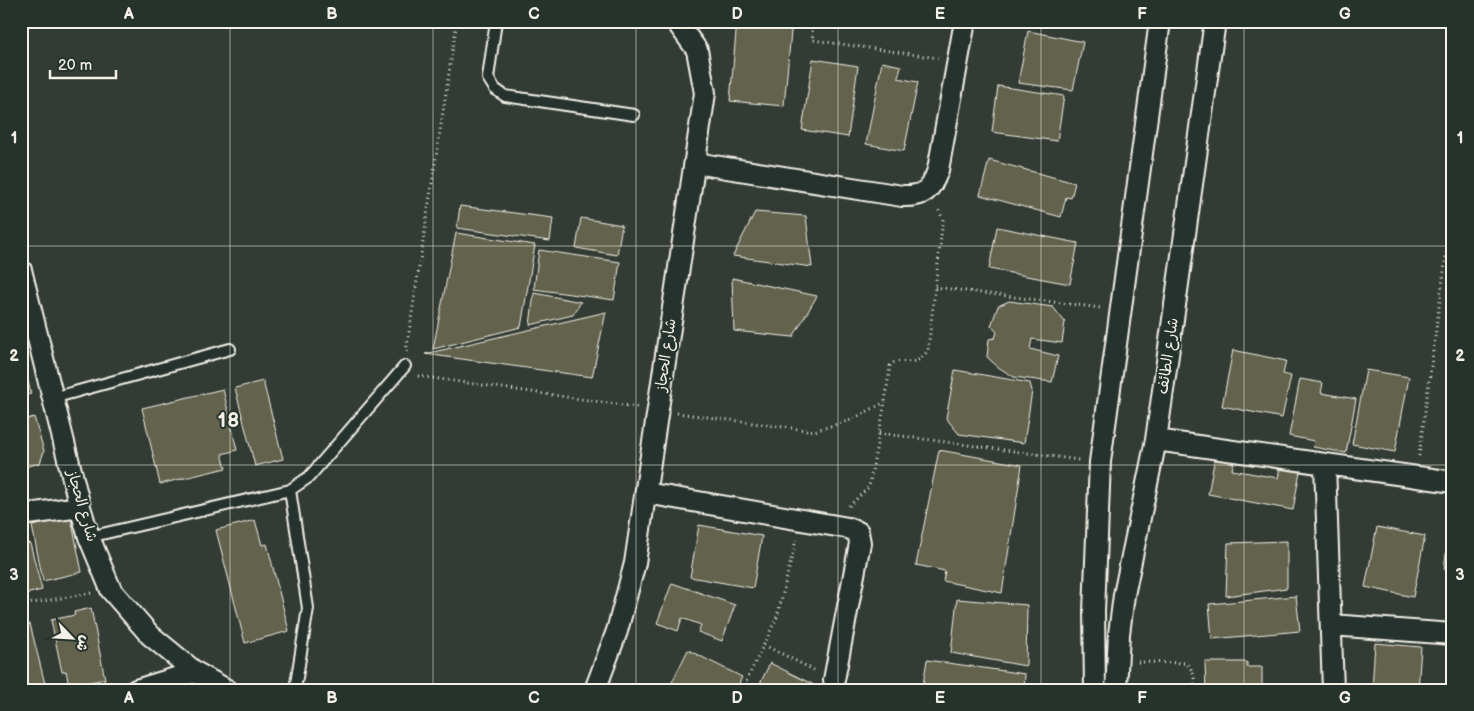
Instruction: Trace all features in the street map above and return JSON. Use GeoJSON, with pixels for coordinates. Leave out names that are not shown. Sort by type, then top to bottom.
{"type":"FeatureCollection","features":[{"type":"Feature","properties":{"kind":"street","name":"شارع الحجاز"},"geometry":{"type":"LineString","coordinates":[[595,690],[617,631],[635,563],[705,93],[697,50],[676,21]]}},
{"type":"Feature","properties":{"kind":"street"},"geometry":{"type":"LineString","coordinates":[[695,163],[902,196],[914,196],[925,192],[934,183],[938,170],[965,21]]}},
{"type":"Feature","properties":{"kind":"street","name":"شارع الطائف"},"geometry":{"type":"LineString","coordinates":[[1116,690],[1124,595],[1156,440],[1215,21]]}},
{"type":"Feature","properties":{"kind":"street"},"geometry":{"type":"LineString","coordinates":[[1095,690],[1094,611],[1100,462],[1160,25]]}},
{"type":"Feature","properties":{"kind":"street","name":"شارع الحجاز"},"geometry":{"type":"LineString","coordinates":[[21,270],[29,331],[53,398],[89,537],[112,590],[150,635],[195,672],[227,690]]}},
{"type":"Feature","properties":{"kind":"street"},"geometry":{"type":"LineString","coordinates":[[1156,440],[1453,482]]}},
{"type":"Feature","properties":{"kind":"street"},"geometry":{"type":"LineString","coordinates":[[1325,464],[1333,690]]}},
{"type":"Feature","properties":{"kind":"street"},"geometry":{"type":"LineString","coordinates":[[646,494],[848,528],[858,532],[860,543],[834,680]]}},
{"type":"Feature","properties":{"kind":"street"},"geometry":{"type":"LineString","coordinates":[[21,516],[80,506]]}},
{"type":"Feature","properties":{"kind":"street"},"geometry":{"type":"LineString","coordinates":[[1330,626],[1453,634]]}},
{"type":"Feature","properties":{"kind":"street"},"geometry":{"type":"LineString","coordinates":[[136,690],[195,672]]}},
{"type":"Feature","properties":{"kind":"lane"},"geometry":{"type":"LineString","coordinates":[[496,21],[488,78],[495,89],[505,96],[634,115]]}},
{"type":"Feature","properties":{"kind":"lane"},"geometry":{"type":"LineString","coordinates":[[53,398],[230,349]]}},
{"type":"Feature","properties":{"kind":"lane"},"geometry":{"type":"LineString","coordinates":[[89,537],[290,490],[309,477],[405,366]]}},
{"type":"Feature","properties":{"kind":"lane"},"geometry":{"type":"LineString","coordinates":[[290,490],[308,608],[295,690]]}},
{"type":"Feature","properties":{"kind":"path"},"geometry":{"type":"LineString","coordinates":[[457,21],[406,352],[405,366],[413,376],[814,431],[851,420],[885,402]]}},
{"type":"Feature","properties":{"kind":"path"},"geometry":{"type":"LineString","coordinates":[[814,21],[813,40],[958,61]]}},
{"type":"Feature","properties":{"kind":"path"},"geometry":{"type":"LineString","coordinates":[[1107,21],[1160,25]]}},
{"type":"Feature","properties":{"kind":"path"},"geometry":{"type":"LineString","coordinates":[[848,507],[869,487],[892,362],[914,362],[923,358],[928,350],[943,219],[925,192]]}},
{"type":"Feature","properties":{"kind":"path"},"geometry":{"type":"LineString","coordinates":[[1416,476],[1447,248]]}},
{"type":"Feature","properties":{"kind":"path"},"geometry":{"type":"LineString","coordinates":[[935,287],[1121,311]]}},
{"type":"Feature","properties":{"kind":"path"},"geometry":{"type":"LineString","coordinates":[[879,433],[1100,462]]}},
{"type":"Feature","properties":{"kind":"path"},"geometry":{"type":"LineString","coordinates":[[742,690],[777,618],[802,520]]}},
{"type":"Feature","properties":{"kind":"path"},"geometry":{"type":"LineString","coordinates":[[21,606],[112,590]]}},
{"type":"Feature","properties":{"kind":"path"},"geometry":{"type":"LineString","coordinates":[[764,645],[834,680]]}},
{"type":"Feature","properties":{"kind":"path"},"geometry":{"type":"LineString","coordinates":[[1117,661],[1185,663],[1192,668],[1194,690]]}},
{"type":"Feature","properties":{"kind":"building"},"geometry":{"type":"Polygon","coordinates":[[[737,21],[792,21],[784,106],[730,101],[737,21]]]}},
{"type":"Feature","properties":{"kind":"building"},"geometry":{"type":"Polygon","coordinates":[[[1028,31],[1083,42],[1073,90],[1018,83],[1028,31]]]}},
{"type":"Feature","properties":{"kind":"building"},"geometry":{"type":"Polygon","coordinates":[[[813,59],[858,66],[848,137],[802,130],[813,59]]]}},
{"type":"Feature","properties":{"kind":"building"},"geometry":{"type":"Polygon","coordinates":[[[882,62],[901,66],[898,78],[918,82],[904,151],[866,144],[882,62]]]}},
{"type":"Feature","properties":{"kind":"building"},"geometry":{"type":"Polygon","coordinates":[[[998,86],[1064,96],[1057,141],[992,132],[998,86]]]}},
{"type":"Feature","properties":{"kind":"building"},"geometry":{"type":"Polygon","coordinates":[[[989,160],[1075,183],[1071,198],[1066,197],[1061,217],[980,195],[989,160]]]}},
{"type":"Feature","properties":{"kind":"building"},"geometry":{"type":"Polygon","coordinates":[[[460,206],[553,218],[550,241],[457,228],[460,206]]]}},
{"type":"Feature","properties":{"kind":"building"},"geometry":{"type":"Polygon","coordinates":[[[755,212],[806,216],[812,267],[733,256],[755,212]]]}},
{"type":"Feature","properties":{"kind":"building"},"geometry":{"type":"Polygon","coordinates":[[[581,218],[622,225],[617,255],[576,248],[581,218]]]}},
{"type":"Feature","properties":{"kind":"building"},"geometry":{"type":"Polygon","coordinates":[[[997,227],[1078,243],[1070,284],[989,269],[997,227]]]}},
{"type":"Feature","properties":{"kind":"building"},"geometry":{"type":"Polygon","coordinates":[[[456,233],[535,245],[521,327],[433,349],[456,233]]]}},
{"type":"Feature","properties":{"kind":"building"},"geometry":{"type":"Polygon","coordinates":[[[539,250],[620,262],[614,300],[534,289],[539,250]]]}},
{"type":"Feature","properties":{"kind":"building"},"geometry":{"type":"Polygon","coordinates":[[[732,278],[817,296],[793,337],[734,331],[732,278]]]}},
{"type":"Feature","properties":{"kind":"building"},"geometry":{"type":"Polygon","coordinates":[[[534,293],[581,302],[573,315],[530,325],[534,293]]]}},
{"type":"Feature","properties":{"kind":"building"},"geometry":{"type":"Polygon","coordinates":[[[1009,301],[1053,307],[1065,322],[1062,343],[1032,339],[1030,349],[1058,356],[1052,382],[1014,377],[987,357],[989,339],[995,338],[997,332],[991,326],[998,306],[1009,301]]]}},
{"type":"Feature","properties":{"kind":"building"},"geometry":{"type":"Polygon","coordinates":[[[606,312],[592,377],[425,354],[606,312]]]}},
{"type":"Feature","properties":{"kind":"building"},"geometry":{"type":"Polygon","coordinates":[[[1233,350],[1286,361],[1283,374],[1291,376],[1282,418],[1222,406],[1233,350]]]}},
{"type":"Feature","properties":{"kind":"building"},"geometry":{"type":"Polygon","coordinates":[[[21,352],[31,394],[21,396],[21,352]]]}},
{"type":"Feature","properties":{"kind":"building"},"geometry":{"type":"Polygon","coordinates":[[[955,370],[1030,383],[1032,391],[1024,443],[959,434],[946,418],[955,370]]]}},
{"type":"Feature","properties":{"kind":"building"},"geometry":{"type":"Polygon","coordinates":[[[1366,370],[1409,377],[1395,452],[1352,444],[1366,370]]]}},
{"type":"Feature","properties":{"kind":"building"},"geometry":{"type":"Polygon","coordinates":[[[1300,379],[1323,383],[1321,393],[1356,399],[1346,453],[1313,447],[1314,441],[1289,436],[1300,379]]]}},
{"type":"Feature","properties":{"kind":"building"},"geometry":{"type":"Polygon","coordinates":[[[263,381],[283,459],[255,466],[235,388],[263,381]]]}},
{"type":"Feature","properties":{"kind":"building"},"geometry":{"type":"Polygon","coordinates":[[[223,389],[237,450],[222,454],[226,468],[160,484],[142,408],[223,389]]]}},
{"type":"Feature","properties":{"kind":"building"},"geometry":{"type":"Polygon","coordinates":[[[1453,416],[1453,441],[1448,440],[1453,416]]]}},
{"type":"Feature","properties":{"kind":"building"},"geometry":{"type":"Polygon","coordinates":[[[34,417],[44,451],[40,463],[21,468],[21,421],[34,417]]]}},
{"type":"Feature","properties":{"kind":"building"},"geometry":{"type":"Polygon","coordinates":[[[939,450],[1022,465],[1002,593],[943,581],[945,571],[916,565],[939,450]]]}},
{"type":"Feature","properties":{"kind":"building"},"geometry":{"type":"Polygon","coordinates":[[[1215,457],[1234,461],[1232,470],[1278,478],[1280,467],[1300,471],[1293,510],[1208,494],[1215,457]]]}},
{"type":"Feature","properties":{"kind":"building"},"geometry":{"type":"Polygon","coordinates":[[[1453,511],[1453,571],[1444,569],[1453,511]]]}},
{"type":"Feature","properties":{"kind":"building"},"geometry":{"type":"Polygon","coordinates":[[[71,518],[82,572],[43,581],[32,526],[71,518]]]}},
{"type":"Feature","properties":{"kind":"building"},"geometry":{"type":"Polygon","coordinates":[[[255,520],[262,545],[267,544],[289,631],[245,643],[216,530],[255,520]]]}},
{"type":"Feature","properties":{"kind":"building"},"geometry":{"type":"Polygon","coordinates":[[[699,525],[762,536],[753,588],[690,577],[699,525]]]}},
{"type":"Feature","properties":{"kind":"building"},"geometry":{"type":"Polygon","coordinates":[[[1377,527],[1425,536],[1413,597],[1365,587],[1377,527]]]}},
{"type":"Feature","properties":{"kind":"building"},"geometry":{"type":"Polygon","coordinates":[[[1287,541],[1287,588],[1226,596],[1228,543],[1287,541]]]}},
{"type":"Feature","properties":{"kind":"building"},"geometry":{"type":"Polygon","coordinates":[[[30,543],[42,590],[21,595],[21,545],[30,543]]]}},
{"type":"Feature","properties":{"kind":"building"},"geometry":{"type":"Polygon","coordinates":[[[672,583],[735,605],[722,641],[698,632],[701,625],[682,618],[678,631],[657,623],[672,583]]]}},
{"type":"Feature","properties":{"kind":"building"},"geometry":{"type":"Polygon","coordinates":[[[1296,596],[1300,631],[1212,639],[1209,604],[1296,596]]]}},
{"type":"Feature","properties":{"kind":"building"},"geometry":{"type":"Polygon","coordinates":[[[957,599],[1027,605],[1026,666],[951,653],[957,599]]]}},
{"type":"Feature","properties":{"kind":"building"},"geometry":{"type":"Polygon","coordinates":[[[91,608],[105,679],[69,686],[66,671],[62,672],[51,620],[75,615],[74,612],[91,608]]]}},
{"type":"Feature","properties":{"kind":"building"},"geometry":{"type":"Polygon","coordinates":[[[30,624],[46,688],[21,690],[21,626],[30,624]]]}},
{"type":"Feature","properties":{"kind":"building"},"geometry":{"type":"Polygon","coordinates":[[[1375,643],[1421,647],[1418,690],[1372,690],[1375,643]]]}},
{"type":"Feature","properties":{"kind":"building"},"geometry":{"type":"Polygon","coordinates":[[[688,650],[742,677],[736,690],[668,690],[688,650]]]}},
{"type":"Feature","properties":{"kind":"building"},"geometry":{"type":"Polygon","coordinates":[[[927,660],[1025,674],[1024,690],[922,690],[927,660]]]}},
{"type":"Feature","properties":{"kind":"building"},"geometry":{"type":"Polygon","coordinates":[[[1205,662],[1247,662],[1247,667],[1262,667],[1262,690],[1206,690],[1205,662]]]}},
{"type":"Feature","properties":{"kind":"building"},"geometry":{"type":"Polygon","coordinates":[[[770,663],[814,685],[812,690],[757,690],[770,663]]]}},
{"type":"Feature","properties":{"kind":"district","name":"18"},"geometry":{"type":"Point","coordinates":[229,421]}}]}
